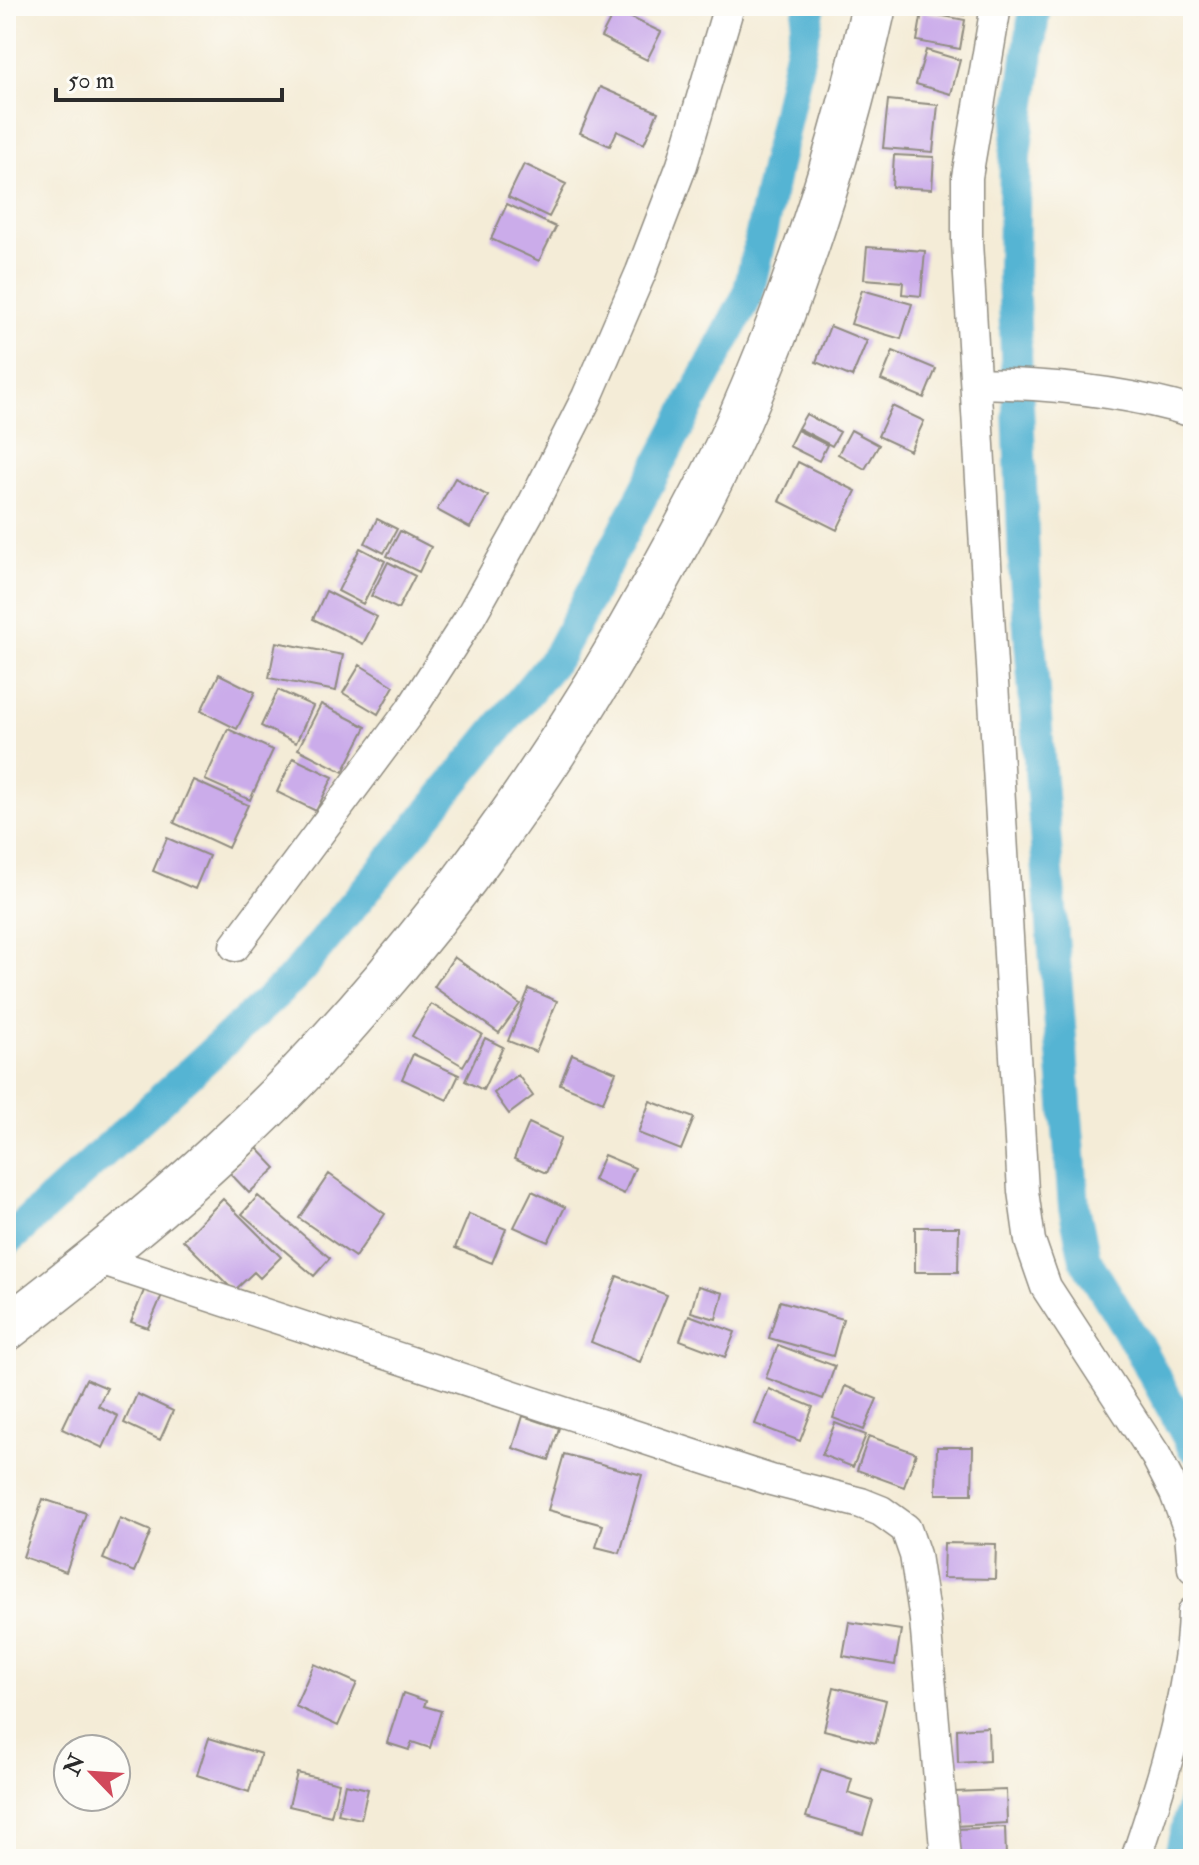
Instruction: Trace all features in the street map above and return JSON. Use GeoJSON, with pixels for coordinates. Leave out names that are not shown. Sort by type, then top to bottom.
{"type":"FeatureCollection","features":[{"type":"Feature","properties":{"kind":"main road"},"geometry":{"type":"LineString","coordinates":[[6,1329],[97,1259],[225,1147],[302,1072],[380,985],[465,878],[538,776],[612,663],[687,526],[744,408],[824,198],[856,85],[874,6]]}},
{"type":"Feature","properties":{"kind":"street"},"geometry":{"type":"LineString","coordinates":[[235,946],[410,711],[469,619],[530,510],[587,397],[641,272],[682,165],[729,6]]}},
{"type":"Feature","properties":{"kind":"street"},"geometry":{"type":"LineString","coordinates":[[996,6],[967,177],[967,242],[990,383],[1007,947],[1023,1191],[1036,1264],[1053,1300],[1156,1456],[1175,1493],[1190,1533],[1193,1568]]}},
{"type":"Feature","properties":{"kind":"street"},"geometry":{"type":"LineString","coordinates":[[990,383],[1046,386],[1141,399],[1193,412]]}},
{"type":"Feature","properties":{"kind":"street"},"geometry":{"type":"LineString","coordinates":[[97,1259],[714,1462],[861,1503],[895,1519],[912,1540],[925,1620],[946,1859]]}},
{"type":"Feature","properties":{"kind":"street"},"geometry":{"type":"LineString","coordinates":[[1136,1859],[1182,1695],[1193,1612]]}},
{"type":"Feature","properties":{"kind":"building"},"geometry":{"type":"Polygon","coordinates":[[[919,6],[965,6],[964,15],[919,6]]]}},
{"type":"Feature","properties":{"kind":"building"},"geometry":{"type":"Polygon","coordinates":[[[615,10],[661,32],[647,60],[601,37],[615,10]]]}},
{"type":"Feature","properties":{"kind":"building"},"geometry":{"type":"Polygon","coordinates":[[[922,12],[965,20],[960,49],[917,41],[922,12]]]}},
{"type":"Feature","properties":{"kind":"building"},"geometry":{"type":"Polygon","coordinates":[[[926,50],[960,60],[951,94],[916,84],[926,50]]]}},
{"type":"Feature","properties":{"kind":"building"},"geometry":{"type":"Polygon","coordinates":[[[600,87],[658,112],[644,144],[617,131],[610,146],[580,133],[600,87]]]}},
{"type":"Feature","properties":{"kind":"building"},"geometry":{"type":"Polygon","coordinates":[[[888,100],[938,105],[933,152],[883,148],[888,100]]]}},
{"type":"Feature","properties":{"kind":"building"},"geometry":{"type":"Polygon","coordinates":[[[894,155],[934,157],[932,189],[892,187],[894,155]]]}},
{"type":"Feature","properties":{"kind":"building"},"geometry":{"type":"Polygon","coordinates":[[[524,164],[566,184],[549,217],[508,197],[524,164]]]}},
{"type":"Feature","properties":{"kind":"building"},"geometry":{"type":"Polygon","coordinates":[[[507,204],[556,227],[539,261],[491,239],[507,204]]]}},
{"type":"Feature","properties":{"kind":"building"},"geometry":{"type":"Polygon","coordinates":[[[867,247],[925,251],[921,296],[902,294],[903,282],[864,279],[867,247]]]}},
{"type":"Feature","properties":{"kind":"building"},"geometry":{"type":"Polygon","coordinates":[[[862,290],[912,304],[901,339],[851,324],[862,290]]]}},
{"type":"Feature","properties":{"kind":"building"},"geometry":{"type":"Polygon","coordinates":[[[830,326],[867,341],[852,377],[816,362],[830,326]]]}},
{"type":"Feature","properties":{"kind":"building"},"geometry":{"type":"Polygon","coordinates":[[[893,351],[936,369],[924,398],[881,380],[893,351]]]}},
{"type":"Feature","properties":{"kind":"building"},"geometry":{"type":"Polygon","coordinates":[[[892,406],[924,421],[910,451],[878,436],[892,406]]]}},
{"type":"Feature","properties":{"kind":"building"},"geometry":{"type":"Polygon","coordinates":[[[806,414],[840,432],[832,446],[798,428],[806,414]]]}},
{"type":"Feature","properties":{"kind":"building"},"geometry":{"type":"Polygon","coordinates":[[[797,430],[827,445],[819,461],[789,446],[797,430]]]}},
{"type":"Feature","properties":{"kind":"building"},"geometry":{"type":"Polygon","coordinates":[[[851,430],[879,445],[865,469],[838,454],[851,430]]]}},
{"type":"Feature","properties":{"kind":"building"},"geometry":{"type":"Polygon","coordinates":[[[798,462],[856,491],[837,530],[779,501],[798,462]]]}},
{"type":"Feature","properties":{"kind":"building"},"geometry":{"type":"Polygon","coordinates":[[[455,478],[488,496],[470,528],[437,510],[455,478]]]}},
{"type":"Feature","properties":{"kind":"building"},"geometry":{"type":"Polygon","coordinates":[[[377,519],[397,529],[384,553],[365,543],[377,519]]]}},
{"type":"Feature","properties":{"kind":"building"},"geometry":{"type":"Polygon","coordinates":[[[400,531],[431,547],[419,572],[387,556],[400,531]]]}},
{"type":"Feature","properties":{"kind":"building"},"geometry":{"type":"Polygon","coordinates":[[[360,548],[385,561],[363,604],[338,591],[360,548]]]}},
{"type":"Feature","properties":{"kind":"building"},"geometry":{"type":"Polygon","coordinates":[[[388,562],[415,576],[398,609],[371,596],[388,562]]]}},
{"type":"Feature","properties":{"kind":"building"},"geometry":{"type":"Polygon","coordinates":[[[326,591],[377,617],[363,644],[313,619],[326,591]]]}},
{"type":"Feature","properties":{"kind":"building"},"geometry":{"type":"Polygon","coordinates":[[[276,642],[343,655],[336,691],[269,678],[276,642]]]}},
{"type":"Feature","properties":{"kind":"building"},"geometry":{"type":"Polygon","coordinates":[[[360,665],[394,686],[378,714],[343,693],[360,665]]]}},
{"type":"Feature","properties":{"kind":"building"},"geometry":{"type":"Polygon","coordinates":[[[219,674],[255,692],[237,729],[201,711],[219,674]]]}},
{"type":"Feature","properties":{"kind":"building"},"geometry":{"type":"Polygon","coordinates":[[[278,690],[313,706],[296,743],[261,726],[278,690]]]}},
{"type":"Feature","properties":{"kind":"building"},"geometry":{"type":"Polygon","coordinates":[[[321,704],[366,727],[343,772],[298,749],[321,704]]]}},
{"type":"Feature","properties":{"kind":"building"},"geometry":{"type":"Polygon","coordinates":[[[228,729],[273,750],[250,800],[205,780],[228,729]]]}},
{"type":"Feature","properties":{"kind":"building"},"geometry":{"type":"Polygon","coordinates":[[[293,758],[333,777],[316,811],[277,792],[293,758]]]}},
{"type":"Feature","properties":{"kind":"building"},"geometry":{"type":"Polygon","coordinates":[[[193,780],[248,805],[228,848],[174,823],[193,780]]]}},
{"type":"Feature","properties":{"kind":"building"},"geometry":{"type":"Polygon","coordinates":[[[167,838],[209,856],[195,889],[153,871],[167,838]]]}},
{"type":"Feature","properties":{"kind":"building"},"geometry":{"type":"Polygon","coordinates":[[[454,957],[520,1004],[499,1033],[434,987],[454,957]]]}},
{"type":"Feature","properties":{"kind":"building"},"geometry":{"type":"Polygon","coordinates":[[[529,989],[557,1001],[536,1052],[508,1041],[529,989]]]}},
{"type":"Feature","properties":{"kind":"building"},"geometry":{"type":"Polygon","coordinates":[[[431,1004],[482,1034],[463,1066],[412,1036],[431,1004]]]}},
{"type":"Feature","properties":{"kind":"building"},"geometry":{"type":"Polygon","coordinates":[[[485,1038],[503,1047],[483,1090],[465,1081],[485,1038]]]}},
{"type":"Feature","properties":{"kind":"building"},"geometry":{"type":"Polygon","coordinates":[[[413,1054],[459,1075],[447,1100],[402,1079],[413,1054]]]}},
{"type":"Feature","properties":{"kind":"building"},"geometry":{"type":"Polygon","coordinates":[[[572,1054],[616,1072],[603,1102],[560,1084],[572,1054]]]}},
{"type":"Feature","properties":{"kind":"building"},"geometry":{"type":"Polygon","coordinates":[[[518,1075],[533,1096],[509,1114],[494,1093],[518,1075]]]}},
{"type":"Feature","properties":{"kind":"building"},"geometry":{"type":"Polygon","coordinates":[[[650,1101],[694,1118],[681,1150],[638,1133],[650,1101]]]}},
{"type":"Feature","properties":{"kind":"building"},"geometry":{"type":"Polygon","coordinates":[[[529,1123],[561,1138],[546,1173],[514,1159],[529,1123]]]}},
{"type":"Feature","properties":{"kind":"building"},"geometry":{"type":"Polygon","coordinates":[[[257,1148],[276,1168],[249,1193],[230,1173],[257,1148]]]}},
{"type":"Feature","properties":{"kind":"building"},"geometry":{"type":"Polygon","coordinates":[[[604,1155],[635,1168],[624,1194],[593,1180],[604,1155]]]}},
{"type":"Feature","properties":{"kind":"building"},"geometry":{"type":"Polygon","coordinates":[[[329,1174],[385,1214],[355,1257],[299,1218],[329,1174]]]}},
{"type":"Feature","properties":{"kind":"building"},"geometry":{"type":"Polygon","coordinates":[[[532,1191],[565,1207],[548,1242],[514,1227],[532,1191]]]}},
{"type":"Feature","properties":{"kind":"building"},"geometry":{"type":"Polygon","coordinates":[[[258,1196],[330,1258],[314,1276],[242,1214],[258,1196]]]}},
{"type":"Feature","properties":{"kind":"building"},"geometry":{"type":"Polygon","coordinates":[[[223,1199],[281,1257],[260,1278],[254,1272],[234,1291],[183,1240],[223,1199]]]}},
{"type":"Feature","properties":{"kind":"building"},"geometry":{"type":"Polygon","coordinates":[[[469,1214],[506,1229],[492,1263],[455,1248],[469,1214]]]}},
{"type":"Feature","properties":{"kind":"building"},"geometry":{"type":"Polygon","coordinates":[[[915,1227],[959,1227],[958,1272],[915,1272],[915,1227]]]}},
{"type":"Feature","properties":{"kind":"building"},"geometry":{"type":"Polygon","coordinates":[[[617,1276],[667,1295],[640,1362],[591,1342],[617,1276]]]}},
{"type":"Feature","properties":{"kind":"building"},"geometry":{"type":"Polygon","coordinates":[[[698,1286],[723,1293],[716,1319],[691,1312],[698,1286]]]}},
{"type":"Feature","properties":{"kind":"building"},"geometry":{"type":"Polygon","coordinates":[[[145,1288],[162,1295],[148,1328],[131,1322],[145,1288]]]}},
{"type":"Feature","properties":{"kind":"building"},"geometry":{"type":"Polygon","coordinates":[[[780,1301],[843,1319],[833,1356],[769,1338],[780,1301]]]}},
{"type":"Feature","properties":{"kind":"building"},"geometry":{"type":"Polygon","coordinates":[[[689,1315],[735,1332],[725,1357],[680,1340],[689,1315]]]}},
{"type":"Feature","properties":{"kind":"building"},"geometry":{"type":"Polygon","coordinates":[[[778,1345],[835,1366],[823,1399],[766,1378],[778,1345]]]}},
{"type":"Feature","properties":{"kind":"building"},"geometry":{"type":"Polygon","coordinates":[[[86,1379],[107,1388],[98,1406],[118,1416],[103,1448],[62,1429],[86,1379]]]}},
{"type":"Feature","properties":{"kind":"building"},"geometry":{"type":"Polygon","coordinates":[[[845,1386],[877,1399],[864,1430],[833,1418],[845,1386]]]}},
{"type":"Feature","properties":{"kind":"building"},"geometry":{"type":"Polygon","coordinates":[[[769,1389],[813,1407],[800,1441],[755,1424],[769,1389]]]}},
{"type":"Feature","properties":{"kind":"building"},"geometry":{"type":"Polygon","coordinates":[[[137,1394],[173,1411],[160,1440],[124,1423],[137,1394]]]}},
{"type":"Feature","properties":{"kind":"building"},"geometry":{"type":"Polygon","coordinates":[[[523,1416],[559,1428],[549,1460],[513,1448],[523,1416]]]}},
{"type":"Feature","properties":{"kind":"building"},"geometry":{"type":"Polygon","coordinates":[[[835,1423],[866,1435],[853,1467],[822,1455],[835,1423]]]}},
{"type":"Feature","properties":{"kind":"building"},"geometry":{"type":"Polygon","coordinates":[[[869,1436],[916,1453],[904,1487],[857,1470],[869,1436]]]}},
{"type":"Feature","properties":{"kind":"building"},"geometry":{"type":"Polygon","coordinates":[[[937,1447],[973,1447],[972,1494],[936,1494],[937,1447]]]}},
{"type":"Feature","properties":{"kind":"building"},"geometry":{"type":"Polygon","coordinates":[[[564,1454],[642,1475],[620,1553],[596,1547],[603,1525],[548,1510],[564,1454]]]}},
{"type":"Feature","properties":{"kind":"building"},"geometry":{"type":"Polygon","coordinates":[[[43,1499],[86,1513],[66,1572],[23,1557],[43,1499]]]}},
{"type":"Feature","properties":{"kind":"building"},"geometry":{"type":"Polygon","coordinates":[[[120,1518],[151,1531],[134,1572],[103,1559],[120,1518]]]}},
{"type":"Feature","properties":{"kind":"building"},"geometry":{"type":"Polygon","coordinates":[[[944,1543],[996,1544],[995,1579],[943,1578],[944,1543]]]}},
{"type":"Feature","properties":{"kind":"building"},"geometry":{"type":"Polygon","coordinates":[[[849,1622],[901,1630],[895,1665],[843,1656],[849,1622]]]}},
{"type":"Feature","properties":{"kind":"building"},"geometry":{"type":"Polygon","coordinates":[[[314,1664],[357,1683],[338,1726],[295,1706],[314,1664]]]}},
{"type":"Feature","properties":{"kind":"building"},"geometry":{"type":"Polygon","coordinates":[[[834,1687],[886,1700],[876,1743],[824,1730],[834,1687]]]}},
{"type":"Feature","properties":{"kind":"building"},"geometry":{"type":"Polygon","coordinates":[[[403,1693],[426,1701],[424,1706],[441,1711],[430,1748],[412,1742],[409,1750],[387,1743],[403,1693]]]}},
{"type":"Feature","properties":{"kind":"building"},"geometry":{"type":"Polygon","coordinates":[[[988,1727],[989,1761],[958,1763],[957,1729],[988,1727]]]}},
{"type":"Feature","properties":{"kind":"building"},"geometry":{"type":"Polygon","coordinates":[[[209,1738],[261,1754],[249,1792],[197,1775],[209,1738]]]}},
{"type":"Feature","properties":{"kind":"building"},"geometry":{"type":"Polygon","coordinates":[[[821,1769],[852,1779],[848,1793],[873,1801],[863,1834],[806,1817],[821,1769]]]}},
{"type":"Feature","properties":{"kind":"building"},"geometry":{"type":"Polygon","coordinates":[[[297,1773],[339,1783],[331,1816],[289,1806],[297,1773]]]}},
{"type":"Feature","properties":{"kind":"building"},"geometry":{"type":"Polygon","coordinates":[[[345,1784],[368,1789],[361,1819],[338,1814],[345,1784]]]}},
{"type":"Feature","properties":{"kind":"building"},"geometry":{"type":"Polygon","coordinates":[[[1006,1790],[1007,1823],[955,1826],[954,1792],[1006,1790]]]}},
{"type":"Feature","properties":{"kind":"building"},"geometry":{"type":"Polygon","coordinates":[[[1005,1827],[1006,1857],[957,1859],[956,1829],[1005,1827]]]}},
{"type":"Feature","properties":{"kind":"waterway"},"geometry":{"type":"LineString","coordinates":[[6,1242],[294,977],[559,654],[748,295],[810,6]]}},
{"type":"Feature","properties":{"kind":"waterway"},"geometry":{"type":"LineString","coordinates":[[1035,6],[1015,155],[1013,273],[1024,563],[1074,1207],[1085,1259],[1141,1351],[1193,1447]]}},
{"type":"Feature","properties":{"kind":"waterway"},"geometry":{"type":"LineString","coordinates":[[1179,1859],[1193,1802]]}}]}
